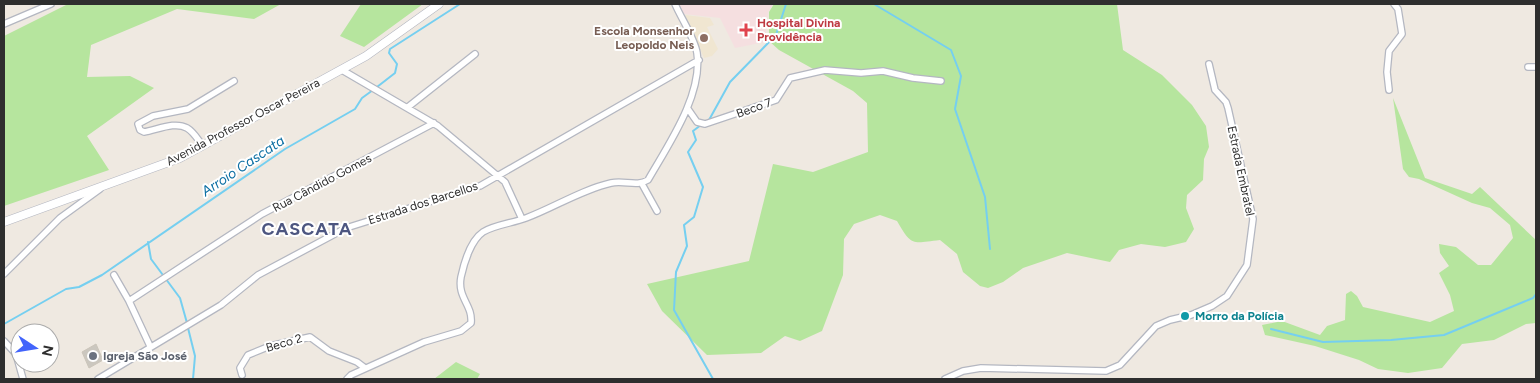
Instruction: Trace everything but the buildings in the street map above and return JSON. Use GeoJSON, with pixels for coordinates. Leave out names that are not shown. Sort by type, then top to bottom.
{"type":"FeatureCollection","features":[{"type":"Feature","properties":{"kind":"main road","name":"Avenida Professor Oscar Pereira"},"geometry":{"type":"LineString","coordinates":[[4,222],[154,169],[203,146],[342,70],[389,41],[439,4]]}},
{"type":"Feature","properties":{"kind":"street"},"geometry":{"type":"LineString","coordinates":[[4,24],[51,4]]}},
{"type":"Feature","properties":{"kind":"street"},"geometry":{"type":"LineString","coordinates":[[347,379],[351,374],[424,342],[461,331],[471,323],[472,313],[463,300],[460,287],[461,277],[471,248],[478,236],[483,232],[522,219],[591,188],[616,182],[642,184],[648,180],[688,109],[699,60],[675,4]]}},
{"type":"Feature","properties":{"kind":"street"},"geometry":{"type":"LineString","coordinates":[[1389,90],[1387,72],[1389,51],[1402,34],[1398,9],[1394,4]]}},
{"type":"Feature","properties":{"kind":"street"},"geometry":{"type":"LineString","coordinates":[[408,107],[475,54]]}},
{"type":"Feature","properties":{"kind":"street","name":"Estrada dos Barcellos"},"geometry":{"type":"LineString","coordinates":[[98,379],[220,305],[258,276],[346,228],[443,199],[497,177],[699,60]]}},
{"type":"Feature","properties":{"kind":"street","name":"Estrada Embratel"},"geometry":{"type":"LineString","coordinates":[[945,379],[981,368],[1106,371],[1120,365],[1156,326],[1170,320],[1192,315],[1212,306],[1227,296],[1247,265],[1252,219],[1226,102],[1215,90],[1209,64]]}},
{"type":"Feature","properties":{"kind":"street"},"geometry":{"type":"LineString","coordinates":[[1528,67],[1536,67]]}},
{"type":"Feature","properties":{"kind":"street"},"geometry":{"type":"LineString","coordinates":[[342,70],[434,123],[505,182],[522,219]]}},
{"type":"Feature","properties":{"kind":"street","name":"Beco 7"},"geometry":{"type":"LineString","coordinates":[[688,109],[698,122],[705,124],[776,100],[790,78],[825,70],[861,73],[883,71],[913,78],[941,81]]}},
{"type":"Feature","properties":{"kind":"street"},"geometry":{"type":"LineString","coordinates":[[203,146],[187,128],[180,126],[169,127],[144,132],[140,130],[138,124],[141,120],[148,117],[184,111],[234,81]]}},
{"type":"Feature","properties":{"kind":"street","name":"Rua Cândido Gomes"},"geometry":{"type":"LineString","coordinates":[[129,301],[262,214],[434,123]]}},
{"type":"Feature","properties":{"kind":"street"},"geometry":{"type":"LineString","coordinates":[[642,184],[657,211]]}},
{"type":"Feature","properties":{"kind":"street"},"geometry":{"type":"LineString","coordinates":[[4,274],[60,218],[104,186]]}},
{"type":"Feature","properties":{"kind":"street"},"geometry":{"type":"LineString","coordinates":[[114,276],[129,301],[150,346]]}},
{"type":"Feature","properties":{"kind":"street","name":"Beco 2"},"geometry":{"type":"LineString","coordinates":[[242,375],[240,368],[248,355],[270,346],[310,336],[329,351],[357,362],[365,368]]}},
{"type":"Feature","properties":{"kind":"street"},"geometry":{"type":"LineString","coordinates":[[4,341],[16,354],[23,379]]}},
{"type":"Feature","properties":{"kind":"shaded area","name":"Hospital Divina Providência"},"geometry":{"type":"Polygon","coordinates":[[[679,4],[773,4],[768,12],[765,42],[735,48],[720,18],[684,14],[679,4]]]}},
{"type":"Feature","properties":{"kind":"shaded area","name":"Escola Monsenhor Leopoldo Neis"},"geometry":{"type":"Polygon","coordinates":[[[685,15],[710,18],[714,25],[707,27],[718,49],[712,56],[704,58],[685,15]]]}},
{"type":"Feature","properties":{"kind":"green space"},"geometry":{"type":"Polygon","coordinates":[[[68,4],[281,4],[254,19],[177,9],[91,45],[87,77],[130,76],[154,88],[87,136],[109,170],[4,206],[4,36],[68,4]]]}},
{"type":"Feature","properties":{"kind":"green space"},"geometry":{"type":"Polygon","coordinates":[[[361,4],[423,4],[364,47],[340,36],[361,4]]]}},
{"type":"Feature","properties":{"kind":"green space"},"geometry":{"type":"Polygon","coordinates":[[[774,4],[1117,4],[1123,50],[1162,75],[1192,105],[1206,126],[1209,147],[1204,159],[1203,180],[1187,195],[1186,208],[1194,229],[1186,242],[1165,247],[1141,244],[1119,250],[1110,262],[1067,253],[1023,268],[1003,282],[988,288],[980,286],[963,272],[957,254],[940,240],[914,241],[906,235],[897,221],[880,215],[854,224],[844,239],[843,275],[822,331],[800,341],[785,336],[761,353],[707,355],[662,311],[647,284],[749,261],[773,164],[813,172],[868,152],[867,103],[853,91],[779,50],[769,41],[769,12],[774,4]]]}},
{"type":"Feature","properties":{"kind":"green space"},"geometry":{"type":"Polygon","coordinates":[[[1393,98],[1425,178],[1472,194],[1480,187],[1536,240],[1536,323],[1526,324],[1494,340],[1462,344],[1442,368],[1408,373],[1378,369],[1359,360],[1315,346],[1265,335],[1262,325],[1282,321],[1320,335],[1327,326],[1345,320],[1346,294],[1351,291],[1357,296],[1363,307],[1430,322],[1454,311],[1450,295],[1439,273],[1449,266],[1440,253],[1439,244],[1456,247],[1478,265],[1491,265],[1513,238],[1510,225],[1490,208],[1472,203],[1419,179],[1409,177],[1403,169],[1393,98]]]}},
{"type":"Feature","properties":{"kind":"green space"},"geometry":{"type":"Polygon","coordinates":[[[456,362],[480,374],[477,379],[434,379],[456,362]]]}},
{"type":"Feature","properties":{"kind":"waterway","name":"Arroio Cascata"},"geometry":{"type":"LineString","coordinates":[[377,87],[395,73],[397,64],[389,53],[390,49],[460,4]]}},
{"type":"Feature","properties":{"kind":"waterway"},"geometry":{"type":"LineString","coordinates":[[709,120],[730,82],[776,35],[786,4]]}},
{"type":"Feature","properties":{"kind":"waterway"},"geometry":{"type":"LineString","coordinates":[[874,4],[951,50],[961,76],[955,109],[985,197],[990,249]]}},
{"type":"Feature","properties":{"kind":"waterway","name":"Arroio Cascata"},"geometry":{"type":"LineString","coordinates":[[148,243],[285,149],[355,109],[362,98],[373,90]]}},
{"type":"Feature","properties":{"kind":"waterway"},"geometry":{"type":"LineString","coordinates":[[701,125],[693,131],[696,140],[688,152],[703,187],[694,217],[684,225],[687,246],[676,272],[674,310],[713,379]]}},
{"type":"Feature","properties":{"kind":"waterway","name":"Arroio Cascata"},"geometry":{"type":"LineString","coordinates":[[4,324],[66,289],[79,287],[102,275],[148,243]]}},
{"type":"Feature","properties":{"kind":"waterway"},"geometry":{"type":"LineString","coordinates":[[148,243],[151,259],[180,298],[187,323]]}},
{"type":"Feature","properties":{"kind":"waterway"},"geometry":{"type":"LineString","coordinates":[[1271,329],[1323,342],[1391,340],[1444,335],[1533,298],[1536,294]]}},
{"type":"Feature","properties":{"kind":"waterway"},"geometry":{"type":"LineString","coordinates":[[188,328],[195,356],[193,379]]}},
{"type":"Feature","properties":{"kind":"place","name":"Hospital Divina Providência"},"geometry":{"type":"Point","coordinates":[746,30]}},
{"type":"Feature","properties":{"kind":"place","name":"Escola Monsenhor Leopoldo Neis"},"geometry":{"type":"Point","coordinates":[704,38]}},
{"type":"Feature","properties":{"kind":"place","name":"Morro da Polícia"},"geometry":{"type":"Point","coordinates":[1185,316]}},
{"type":"Feature","properties":{"kind":"place","name":"Igreja São José"},"geometry":{"type":"Point","coordinates":[93,356]}},
{"type":"Feature","properties":{"kind":"district","name":"CASCATA"},"geometry":{"type":"Point","coordinates":[307,229]}}]}
